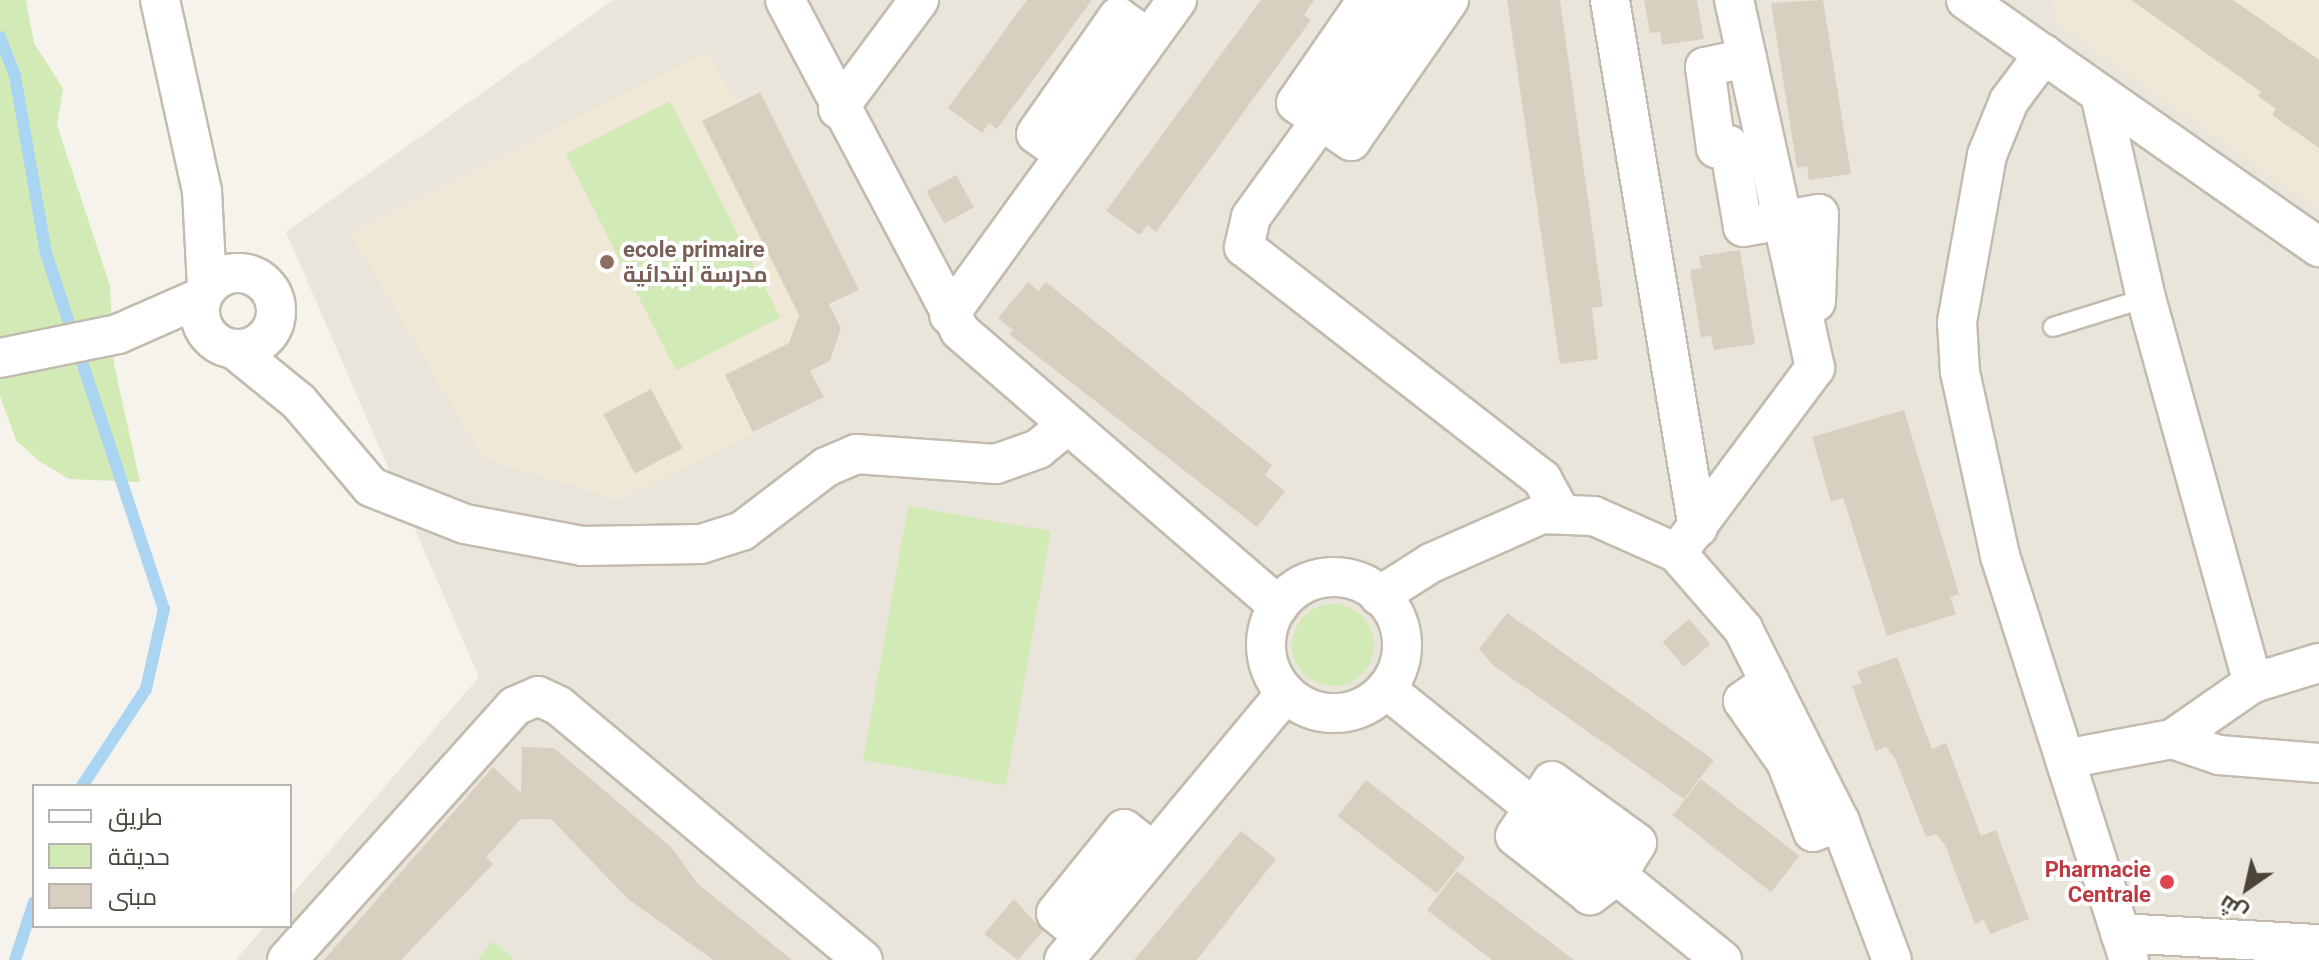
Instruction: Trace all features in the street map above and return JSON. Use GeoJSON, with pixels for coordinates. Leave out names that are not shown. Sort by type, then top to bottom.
{"type":"FeatureCollection","features":[{"type":"Feature","properties":{"kind":"street"},"geometry":{"type":"LineString","coordinates":[[160,0],[202,191],[204,292],[200,316],[225,345],[299,402],[371,487],[419,511],[582,546],[657,549],[742,531],[826,467],[856,454],[996,464],[1038,449],[1068,425]]}},
{"type":"Feature","properties":{"kind":"street"},"geometry":{"type":"LineString","coordinates":[[785,0],[838,109],[949,315],[1068,425],[1279,606]]}},
{"type":"Feature","properties":{"kind":"street"},"geometry":{"type":"LineString","coordinates":[[838,109],[919,0]]}},
{"type":"Feature","properties":{"kind":"street"},"geometry":{"type":"LineString","coordinates":[[949,315],[1064,154],[1036,134],[1118,17],[1148,38],[1177,0]]}},
{"type":"Feature","properties":{"kind":"street"},"geometry":{"type":"LineString","coordinates":[[1367,0],[1296,103],[1351,141],[1449,0]]}},
{"type":"Feature","properties":{"kind":"street"},"geometry":{"type":"LineString","coordinates":[[1408,0],[1251,217],[1244,247],[1542,479],[1560,512]]}},
{"type":"Feature","properties":{"kind":"street"},"geometry":{"type":"LineString","coordinates":[[1610,0],[1687,540],[1743,629],[1840,822],[1890,938],[1892,960]]}},
{"type":"Feature","properties":{"kind":"street"},"geometry":{"type":"LineString","coordinates":[[1734,0],[1783,218]]}},
{"type":"Feature","properties":{"kind":"street"},"geometry":{"type":"LineString","coordinates":[[1984,5],[2044,54],[2319,247]]}},
{"type":"Feature","properties":{"kind":"street"},"geometry":{"type":"LineString","coordinates":[[2044,54],[2009,101],[1987,155],[1957,322],[1960,372],[2000,556],[2124,946],[2319,944]]}},
{"type":"Feature","properties":{"kind":"street"},"geometry":{"type":"LineString","coordinates":[[1687,540],[1809,381],[1814,353],[1819,214],[1743,227],[1729,145],[1716,148],[1705,67],[1747,58]]}},
{"type":"Feature","properties":{"kind":"street"},"geometry":{"type":"LineString","coordinates":[[2100,94],[2146,298],[2253,683]]}},
{"type":"Feature","properties":{"kind":"street"},"geometry":{"type":"LineString","coordinates":[[202,191],[252,274],[273,295],[274,324],[299,402]]}},
{"type":"Feature","properties":{"kind":"street"},"geometry":{"type":"LineString","coordinates":[[0,358],[105,336],[204,292],[232,272],[252,274]]}},
{"type":"Feature","properties":{"kind":"street"},"geometry":{"type":"LineString","coordinates":[[105,336],[254,346],[274,324]]}},
{"type":"Feature","properties":{"kind":"street"},"geometry":{"type":"LineString","coordinates":[[1379,596],[1514,524],[1560,512],[1594,516],[1687,540]]}},
{"type":"Feature","properties":{"kind":"street"},"geometry":{"type":"LineString","coordinates":[[1322,579],[1353,581],[1379,596],[1402,641],[1386,689],[1369,704],[1337,713],[1314,710],[1286,693],[1266,650],[1279,606],[1322,579]]}},
{"type":"Feature","properties":{"kind":"street"},"geometry":{"type":"LineString","coordinates":[[2065,759],[2172,739],[2253,683],[2319,663]]}},
{"type":"Feature","properties":{"kind":"street"},"geometry":{"type":"LineString","coordinates":[[1386,689],[1722,960]]}},
{"type":"Feature","properties":{"kind":"street"},"geometry":{"type":"LineString","coordinates":[[1074,948],[1056,913],[1124,829],[1153,852],[1286,693]]}},
{"type":"Feature","properties":{"kind":"street"},"geometry":{"type":"LineString","coordinates":[[287,960],[515,706],[538,696],[559,706],[863,960]]}},
{"type":"Feature","properties":{"kind":"street"},"geometry":{"type":"LineString","coordinates":[[2172,739],[2219,755],[2319,763]]}},
{"type":"Feature","properties":{"kind":"lane"},"geometry":{"type":"LineString","coordinates":[[2053,327],[2146,298]]}},
{"type":"Feature","properties":{"kind":"shaded area"},"geometry":{"type":"Polygon","coordinates":[[[613,0],[2319,0],[2319,960],[236,960],[263,928],[292,928],[292,895],[479,677],[286,232],[613,0]]]}},
{"type":"Feature","properties":{"kind":"shaded area"},"geometry":{"type":"Polygon","coordinates":[[[2052,0],[2319,0],[2319,210],[2058,23],[2052,0]]]}},
{"type":"Feature","properties":{"kind":"shaded area","name":"ecole primaire مدرسة ابتدائية"},"geometry":{"type":"Polygon","coordinates":[[[707,52],[736,103],[761,91],[860,290],[831,305],[843,328],[832,362],[812,372],[825,398],[619,499],[483,458],[351,233],[707,52]]]}},
{"type":"Feature","properties":{"kind":"green space"},"geometry":{"type":"Polygon","coordinates":[[[0,0],[26,0],[34,43],[63,88],[57,125],[110,286],[114,364],[140,482],[69,479],[39,461],[16,440],[0,396],[0,0]]]}},
{"type":"Feature","properties":{"kind":"green space"},"geometry":{"type":"Polygon","coordinates":[[[670,101],[780,318],[676,371],[566,154],[670,101]]]}},
{"type":"Feature","properties":{"kind":"green space"},"geometry":{"type":"Polygon","coordinates":[[[908,506],[1051,531],[1006,785],[863,760],[908,506]]]}},
{"type":"Feature","properties":{"kind":"green space"},"geometry":{"type":"Polygon","coordinates":[[[1333,604],[1349,607],[1362,616],[1371,629],[1374,645],[1371,661],[1362,674],[1349,683],[1333,686],[1317,683],[1304,674],[1295,661],[1292,645],[1295,629],[1304,616],[1317,607],[1333,604]]]}},
{"type":"Feature","properties":{"kind":"green space"},"geometry":{"type":"Polygon","coordinates":[[[493,941],[513,958],[477,960],[493,941]]]}},
{"type":"Feature","properties":{"kind":"building"},"geometry":{"type":"Polygon","coordinates":[[[1027,0],[1092,0],[997,129],[989,123],[982,133],[948,108],[1027,0]]]}},
{"type":"Feature","properties":{"kind":"building"},"geometry":{"type":"Polygon","coordinates":[[[1261,0],[1314,0],[1304,15],[1311,20],[1156,232],[1147,225],[1140,235],[1106,211],[1261,0]]]}},
{"type":"Feature","properties":{"kind":"building"},"geometry":{"type":"Polygon","coordinates":[[[1507,0],[1560,0],[1603,306],[1592,308],[1598,359],[1560,364],[1507,0]]]}},
{"type":"Feature","properties":{"kind":"building"},"geometry":{"type":"Polygon","coordinates":[[[1644,0],[1697,0],[1704,39],[1662,45],[1660,32],[1650,33],[1644,0]]]}},
{"type":"Feature","properties":{"kind":"building"},"geometry":{"type":"Polygon","coordinates":[[[1823,0],[1851,174],[1809,180],[1807,166],[1797,168],[1771,3],[1823,0]]]}},
{"type":"Feature","properties":{"kind":"building"},"geometry":{"type":"Polygon","coordinates":[[[2131,0],[2233,0],[2319,60],[2319,148],[2272,115],[2276,109],[2258,96],[2261,92],[2131,0]]]}},
{"type":"Feature","properties":{"kind":"building"},"geometry":{"type":"Polygon","coordinates":[[[760,92],[859,290],[829,304],[841,328],[830,361],[810,371],[824,397],[753,432],[725,375],[789,343],[799,315],[702,121],[760,92]]]}},
{"type":"Feature","properties":{"kind":"building"},"geometry":{"type":"Polygon","coordinates":[[[956,175],[974,207],[944,224],[926,191],[956,175]]]}},
{"type":"Feature","properties":{"kind":"building"},"geometry":{"type":"Polygon","coordinates":[[[1740,250],[1755,344],[1714,350],[1711,336],[1701,337],[1690,270],[1701,268],[1699,256],[1740,250]]]}},
{"type":"Feature","properties":{"kind":"building"},"geometry":{"type":"Polygon","coordinates":[[[1028,282],[1038,291],[1046,282],[1272,465],[1265,475],[1285,491],[1257,527],[1009,334],[1013,330],[998,318],[1028,282]]]}},
{"type":"Feature","properties":{"kind":"building"},"geometry":{"type":"Polygon","coordinates":[[[651,389],[682,448],[635,474],[603,414],[651,389]]]}},
{"type":"Feature","properties":{"kind":"building"},"geometry":{"type":"Polygon","coordinates":[[[1904,410],[1959,594],[1950,597],[1956,614],[1887,636],[1843,498],[1831,502],[1812,437],[1904,410]]]}},
{"type":"Feature","properties":{"kind":"building"},"geometry":{"type":"Polygon","coordinates":[[[1507,613],[1714,760],[1684,799],[1493,665],[1479,649],[1507,613]]]}},
{"type":"Feature","properties":{"kind":"building"},"geometry":{"type":"Polygon","coordinates":[[[1689,619],[1711,644],[1684,667],[1663,642],[1689,619]]]}},
{"type":"Feature","properties":{"kind":"building"},"geometry":{"type":"Polygon","coordinates":[[[1897,657],[1932,749],[1946,743],[1981,836],[1996,830],[2029,919],[1990,934],[1984,920],[1975,924],[1945,845],[1936,834],[1926,837],[1895,758],[1886,747],[1876,751],[1852,686],[1862,683],[1857,671],[1897,657]]]}},
{"type":"Feature","properties":{"kind":"building"},"geometry":{"type":"Polygon","coordinates":[[[522,747],[554,748],[671,847],[698,884],[792,960],[713,960],[628,899],[551,819],[521,819],[486,857],[493,864],[401,960],[324,960],[493,767],[521,793],[522,747]]]}},
{"type":"Feature","properties":{"kind":"building"},"geometry":{"type":"Polygon","coordinates":[[[1701,779],[1800,856],[1771,892],[1673,815],[1701,779]]]}},
{"type":"Feature","properties":{"kind":"building"},"geometry":{"type":"Polygon","coordinates":[[[1366,780],[1465,858],[1437,894],[1338,816],[1366,780]]]}},
{"type":"Feature","properties":{"kind":"building"},"geometry":{"type":"Polygon","coordinates":[[[1241,831],[1276,859],[1197,960],[1134,960],[1241,831]]]}},
{"type":"Feature","properties":{"kind":"building"},"geometry":{"type":"Polygon","coordinates":[[[1457,871],[1574,960],[1492,960],[1427,910],[1457,871]]]}},
{"type":"Feature","properties":{"kind":"building"},"geometry":{"type":"Polygon","coordinates":[[[1014,899],[1043,931],[1018,960],[984,934],[1014,899]]]}},
{"type":"Feature","properties":{"kind":"waterway"},"geometry":{"type":"LineString","coordinates":[[0,37],[15,76],[46,253],[164,609],[146,689],[83,784]]}},
{"type":"Feature","properties":{"kind":"waterway"},"geometry":{"type":"LineString","coordinates":[[15,960],[32,908]]}},
{"type":"Feature","properties":{"kind":"place","name":"ecole primaire مدرسة ابتدائية"},"geometry":{"type":"Point","coordinates":[607,262]}},
{"type":"Feature","properties":{"kind":"place","name":"Pharmacie Centrale"},"geometry":{"type":"Point","coordinates":[2167,882]}}]}
